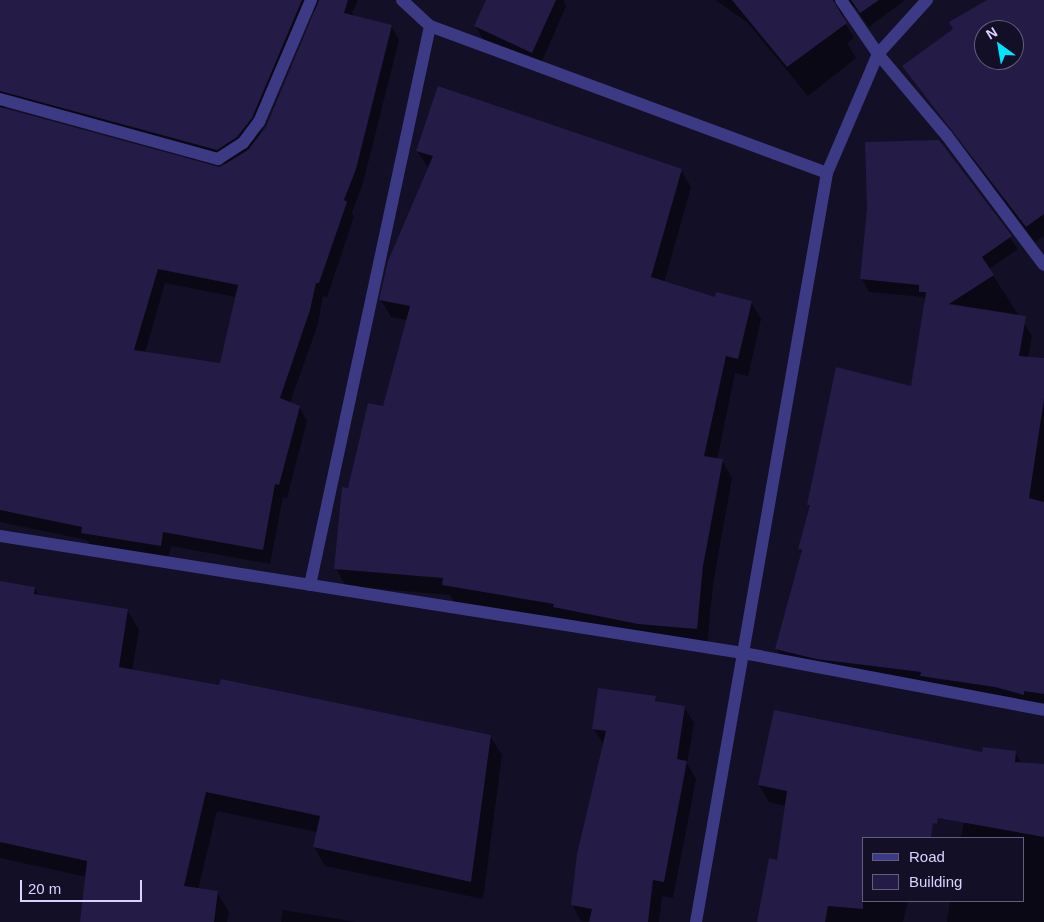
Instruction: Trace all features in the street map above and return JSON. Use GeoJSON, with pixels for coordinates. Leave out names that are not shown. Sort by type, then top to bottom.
{"type":"FeatureCollection","features":[{"type":"Feature","properties":{"kind":"street"},"geometry":{"type":"LineString","coordinates":[[0,99],[218,159],[243,143],[259,122],[311,0]]}},
{"type":"Feature","properties":{"kind":"street"},"geometry":{"type":"LineString","coordinates":[[402,0],[430,26],[827,173]]}},
{"type":"Feature","properties":{"kind":"street"},"geometry":{"type":"LineString","coordinates":[[841,0],[878,54],[947,136],[1044,265]]}},
{"type":"Feature","properties":{"kind":"street"},"geometry":{"type":"LineString","coordinates":[[696,922],[827,173],[878,54],[927,0]]}},
{"type":"Feature","properties":{"kind":"street"},"geometry":{"type":"LineString","coordinates":[[310,585],[430,26]]}},
{"type":"Feature","properties":{"kind":"street"},"geometry":{"type":"LineString","coordinates":[[0,536],[743,653],[1044,710]]}},
{"type":"Feature","properties":{"kind":"building"},"geometry":{"type":"Polygon","coordinates":[[[0,0],[302,0],[252,118],[237,137],[217,150],[0,91],[0,0]]]}},
{"type":"Feature","properties":{"kind":"building"},"geometry":{"type":"Polygon","coordinates":[[[319,0],[348,0],[344,13],[392,25],[356,169],[344,200],[347,202],[319,283],[316,283],[310,310],[280,398],[300,406],[279,485],[275,484],[263,550],[163,532],[161,546],[81,533],[82,527],[0,510],[0,107],[220,167],[248,150],[266,127],[319,0]],[[158,269],[134,350],[220,363],[238,285],[158,269]]]}},
{"type":"Feature","properties":{"kind":"building"},"geometry":{"type":"Polygon","coordinates":[[[486,0],[556,0],[532,53],[474,26],[486,0]]]}},
{"type":"Feature","properties":{"kind":"building"},"geometry":{"type":"Polygon","coordinates":[[[732,0],[833,0],[847,23],[787,67],[732,0]]]}},
{"type":"Feature","properties":{"kind":"building"},"geometry":{"type":"Polygon","coordinates":[[[851,0],[879,0],[860,13],[851,0]]]}},
{"type":"Feature","properties":{"kind":"building"},"geometry":{"type":"Polygon","coordinates":[[[987,0],[1044,0],[1044,214],[1026,227],[902,66],[953,29],[949,22],[987,0]]]}},
{"type":"Feature","properties":{"kind":"building"},"geometry":{"type":"Polygon","coordinates":[[[438,86],[682,169],[651,277],[715,297],[716,292],[752,301],[738,359],[726,356],[704,456],[723,459],[703,566],[697,629],[638,624],[553,607],[554,604],[442,585],[443,578],[334,569],[342,487],[348,488],[368,403],[383,406],[410,306],[379,300],[388,261],[433,156],[416,151],[438,86]]]}},
{"type":"Feature","properties":{"kind":"building"},"geometry":{"type":"Polygon","coordinates":[[[939,140],[1012,236],[982,257],[994,275],[949,304],[1026,316],[1019,356],[1044,358],[1044,399],[1029,498],[1044,502],[1044,694],[1024,691],[1024,695],[995,687],[920,676],[921,672],[816,659],[775,649],[802,550],[798,549],[810,505],[807,505],[836,367],[911,386],[926,292],[919,292],[919,285],[860,279],[867,209],[865,142],[939,140]]]}},
{"type":"Feature","properties":{"kind":"building"},"geometry":{"type":"Polygon","coordinates":[[[0,581],[35,587],[34,594],[128,609],[119,667],[219,685],[221,679],[491,735],[471,882],[313,847],[320,816],[206,792],[184,886],[218,891],[214,922],[80,922],[87,861],[0,842],[0,581]]]}},
{"type":"Feature","properties":{"kind":"building"},"geometry":{"type":"Polygon","coordinates":[[[598,688],[656,696],[655,701],[685,706],[677,759],[687,761],[664,882],[653,880],[648,922],[589,922],[592,909],[571,905],[577,854],[606,731],[592,729],[598,688]]]}},
{"type":"Feature","properties":{"kind":"building"},"geometry":{"type":"Polygon","coordinates":[[[774,710],[982,752],[983,747],[1016,751],[1015,762],[1044,764],[1044,837],[938,818],[937,824],[933,823],[931,837],[862,837],[863,909],[828,906],[825,922],[757,922],[769,858],[777,860],[787,791],[758,785],[774,710]]]}}]}
